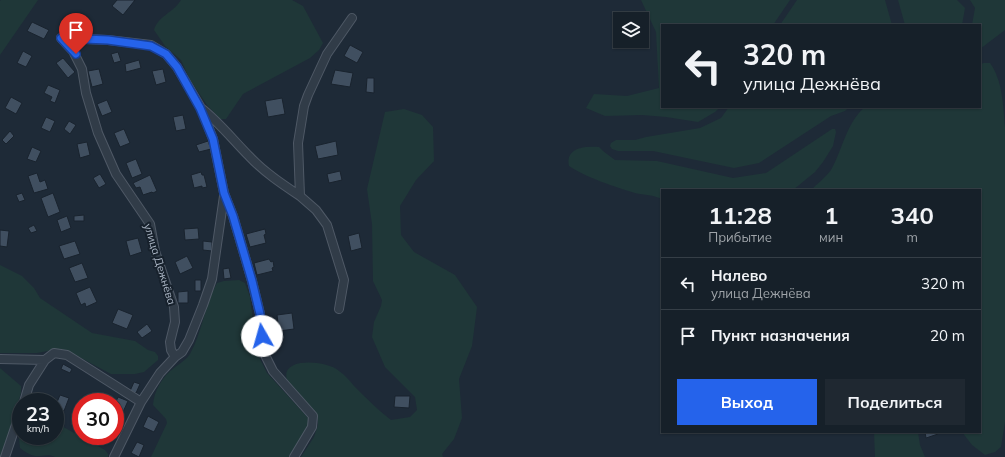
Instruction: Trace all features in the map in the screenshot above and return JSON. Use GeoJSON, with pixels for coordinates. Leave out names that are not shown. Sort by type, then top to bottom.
{"type":"FeatureCollection","features":[{"type":"Feature","properties":{"kind":"street"},"geometry":{"type":"LineString","coordinates":[[300,196],[298,143],[304,106],[327,54],[352,18]]}},
{"type":"Feature","properties":{"kind":"street","name":"улица Дежнёва"},"geometry":{"type":"LineString","coordinates":[[175,357],[171,350],[170,342],[176,322],[174,307],[155,251],[150,224],[116,174],[98,133],[86,93],[82,68],[74,51],[61,38],[108,40],[151,46],[166,54],[177,67],[200,108]]}},
{"type":"Feature","properties":{"kind":"street"},"geometry":{"type":"LineString","coordinates":[[200,108],[210,115],[267,173],[300,196],[316,210],[327,225],[344,280],[339,309]]}},
{"type":"Feature","properties":{"kind":"street"},"geometry":{"type":"LineString","coordinates":[[200,108],[213,139],[224,193],[233,216],[252,281],[260,314],[266,357],[273,371],[313,416],[312,427],[294,457]]}},
{"type":"Feature","properties":{"kind":"street"},"geometry":{"type":"LineString","coordinates":[[114,457],[141,402],[160,373],[175,357],[182,352],[189,340],[212,279],[224,193]]}},
{"type":"Feature","properties":{"kind":"street"},"geometry":{"type":"LineString","coordinates":[[27,393],[30,385],[45,360],[54,353],[67,355],[141,402]]}},
{"type":"Feature","properties":{"kind":"street"},"geometry":{"type":"LineString","coordinates":[[0,359],[45,360]]}},
{"type":"Feature","properties":{"kind":"street"},"geometry":{"type":"LineString","coordinates":[[5,457],[12,436]]}},
{"type":"Feature","properties":{"kind":"green space"},"geometry":{"type":"Polygon","coordinates":[[[38,0],[0,55],[0,1],[38,0]]]}},
{"type":"Feature","properties":{"kind":"green space"},"geometry":{"type":"Polygon","coordinates":[[[181,0],[292,0],[303,6],[323,43],[319,50],[310,58],[243,94],[226,119],[220,119],[207,105],[189,78],[181,60],[165,46],[154,30],[159,21],[181,0]]]}},
{"type":"Feature","properties":{"kind":"green space"},"geometry":{"type":"Polygon","coordinates":[[[641,0],[790,0],[774,24],[661,24],[661,108],[719,108],[698,122],[642,115],[605,116],[586,108],[594,94],[627,96],[659,88],[656,32],[649,17],[649,12],[647,12],[641,0]]]}},
{"type":"Feature","properties":{"kind":"green space"},"geometry":{"type":"Polygon","coordinates":[[[797,0],[885,0],[892,24],[781,24],[797,0]]]}},
{"type":"Feature","properties":{"kind":"green space"},"geometry":{"type":"Polygon","coordinates":[[[898,0],[957,0],[965,8],[962,24],[905,24],[898,0]]]}},
{"type":"Feature","properties":{"kind":"green space"},"geometry":{"type":"Polygon","coordinates":[[[970,0],[1005,0],[1005,30],[981,48],[981,24],[972,24],[975,8],[970,0]]]}},
{"type":"Feature","properties":{"kind":"green space"},"geometry":{"type":"Polygon","coordinates":[[[990,63],[998,78],[1002,94],[1005,127],[1005,422],[1001,447],[995,452],[985,455],[972,445],[963,433],[981,433],[981,189],[812,189],[831,170],[849,128],[864,108],[981,108],[981,64],[990,63]]]}},
{"type":"Feature","properties":{"kind":"green space"},"geometry":{"type":"Polygon","coordinates":[[[728,108],[848,108],[845,111],[831,116],[759,163],[734,168],[653,151],[618,151],[612,149],[610,146],[611,143],[616,140],[635,140],[700,128],[721,118],[728,108]]]}},
{"type":"Feature","properties":{"kind":"green space"},"geometry":{"type":"Polygon","coordinates":[[[404,109],[422,115],[433,127],[434,161],[416,180],[400,206],[401,235],[414,252],[455,275],[477,307],[472,346],[459,379],[462,418],[454,439],[442,454],[443,457],[301,457],[314,437],[318,425],[317,414],[287,380],[287,371],[294,365],[299,363],[317,363],[335,368],[391,420],[410,417],[417,410],[415,397],[385,367],[372,337],[374,322],[382,300],[373,281],[372,224],[367,189],[385,112],[404,109]]]}},
{"type":"Feature","properties":{"kind":"green space"},"geometry":{"type":"Polygon","coordinates":[[[832,129],[835,129],[836,132],[833,146],[823,162],[815,172],[794,189],[661,189],[661,199],[635,193],[592,178],[569,166],[569,160],[573,151],[588,147],[599,147],[615,160],[657,161],[733,178],[766,173],[832,129]]]}},
{"type":"Feature","properties":{"kind":"green space"},"geometry":{"type":"Polygon","coordinates":[[[0,265],[22,276],[34,288],[40,298],[92,333],[135,341],[148,350],[155,352],[158,356],[158,360],[144,372],[135,374],[111,374],[68,351],[53,350],[37,353],[0,353],[0,265]]]}},
{"type":"Feature","properties":{"kind":"green space"},"geometry":{"type":"Polygon","coordinates":[[[239,280],[245,283],[250,297],[257,353],[267,373],[309,419],[307,430],[290,457],[151,457],[167,423],[166,419],[153,405],[157,390],[162,380],[190,354],[198,337],[209,300],[217,283],[239,280]]]}},
{"type":"Feature","properties":{"kind":"green space"},"geometry":{"type":"Polygon","coordinates":[[[0,368],[21,386],[21,393],[12,393],[12,422],[0,457],[0,368]]]}},
{"type":"Feature","properties":{"kind":"green space"},"geometry":{"type":"Polygon","coordinates":[[[64,427],[72,432],[72,445],[96,445],[105,450],[108,457],[35,456],[20,448],[20,445],[64,445],[64,427]]]}},
{"type":"Feature","properties":{"kind":"green space"},"geometry":{"type":"Polygon","coordinates":[[[874,433],[918,433],[920,445],[925,457],[875,457],[874,433]]]}},
{"type":"Feature","properties":{"kind":"building"},"geometry":{"type":"Polygon","coordinates":[[[117,0],[135,0],[123,15],[112,6],[117,0]]]}},
{"type":"Feature","properties":{"kind":"building"},"geometry":{"type":"Polygon","coordinates":[[[32,22],[49,30],[44,39],[27,31],[32,22]]]}},
{"type":"Feature","properties":{"kind":"building"},"geometry":{"type":"Polygon","coordinates":[[[350,45],[363,52],[357,63],[344,56],[350,45]]]}},
{"type":"Feature","properties":{"kind":"building"},"geometry":{"type":"Polygon","coordinates":[[[23,51],[32,56],[26,67],[17,63],[23,51]]]}},
{"type":"Feature","properties":{"kind":"building"},"geometry":{"type":"Polygon","coordinates":[[[118,52],[121,61],[114,63],[111,54],[118,52]]]}},
{"type":"Feature","properties":{"kind":"building"},"geometry":{"type":"Polygon","coordinates":[[[63,58],[75,72],[68,78],[56,63],[63,58]]]}},
{"type":"Feature","properties":{"kind":"building"},"geometry":{"type":"Polygon","coordinates":[[[139,60],[141,68],[126,72],[125,64],[139,60]]]}},
{"type":"Feature","properties":{"kind":"building"},"geometry":{"type":"Polygon","coordinates":[[[99,69],[103,84],[92,87],[88,71],[99,69]]]}},
{"type":"Feature","properties":{"kind":"building"},"geometry":{"type":"Polygon","coordinates":[[[163,69],[166,82],[156,85],[152,71],[163,69]]]}},
{"type":"Feature","properties":{"kind":"building"},"geometry":{"type":"Polygon","coordinates":[[[335,70],[353,73],[350,87],[331,84],[335,70]]]}},
{"type":"Feature","properties":{"kind":"building"},"geometry":{"type":"Polygon","coordinates":[[[367,78],[374,78],[374,93],[366,92],[367,78]]]}},
{"type":"Feature","properties":{"kind":"building"},"geometry":{"type":"Polygon","coordinates":[[[48,85],[60,90],[55,103],[50,101],[52,97],[44,93],[48,85]]]}},
{"type":"Feature","properties":{"kind":"building"},"geometry":{"type":"Polygon","coordinates":[[[11,97],[22,103],[16,114],[5,108],[11,97]]]}},
{"type":"Feature","properties":{"kind":"building"},"geometry":{"type":"Polygon","coordinates":[[[282,98],[285,114],[268,117],[265,101],[282,98]]]}},
{"type":"Feature","properties":{"kind":"building"},"geometry":{"type":"Polygon","coordinates":[[[107,100],[112,112],[102,116],[97,104],[107,100]]]}},
{"type":"Feature","properties":{"kind":"building"},"geometry":{"type":"Polygon","coordinates":[[[183,115],[186,129],[176,131],[173,117],[183,115]]]}},
{"type":"Feature","properties":{"kind":"building"},"geometry":{"type":"Polygon","coordinates":[[[46,117],[55,121],[50,132],[41,128],[46,117]]]}},
{"type":"Feature","properties":{"kind":"building"},"geometry":{"type":"Polygon","coordinates":[[[69,121],[76,125],[70,134],[64,129],[69,121]]]}},
{"type":"Feature","properties":{"kind":"building"},"geometry":{"type":"Polygon","coordinates":[[[124,129],[130,143],[120,147],[114,133],[124,129]]]}},
{"type":"Feature","properties":{"kind":"building"},"geometry":{"type":"Polygon","coordinates":[[[10,131],[14,136],[6,144],[2,140],[10,131]]]}},
{"type":"Feature","properties":{"kind":"building"},"geometry":{"type":"Polygon","coordinates":[[[208,141],[211,149],[199,152],[196,145],[208,141]]]}},
{"type":"Feature","properties":{"kind":"building"},"geometry":{"type":"Polygon","coordinates":[[[336,141],[338,155],[318,159],[315,146],[336,141]]]}},
{"type":"Feature","properties":{"kind":"building"},"geometry":{"type":"Polygon","coordinates":[[[87,142],[90,155],[80,158],[77,144],[87,142]]]}},
{"type":"Feature","properties":{"kind":"building"},"geometry":{"type":"Polygon","coordinates":[[[32,147],[41,151],[36,162],[27,159],[32,147]]]}},
{"type":"Feature","properties":{"kind":"building"},"geometry":{"type":"Polygon","coordinates":[[[136,159],[142,174],[132,178],[126,163],[136,159]]]}},
{"type":"Feature","properties":{"kind":"building"},"geometry":{"type":"Polygon","coordinates":[[[340,171],[342,180],[329,183],[327,174],[340,171]]]}},
{"type":"Feature","properties":{"kind":"building"},"geometry":{"type":"Polygon","coordinates":[[[201,172],[202,175],[204,175],[207,187],[202,188],[202,186],[194,188],[191,175],[201,172]]]}},
{"type":"Feature","properties":{"kind":"building"},"geometry":{"type":"Polygon","coordinates":[[[37,173],[40,182],[45,180],[48,189],[34,193],[28,176],[37,173]]]}},
{"type":"Feature","properties":{"kind":"building"},"geometry":{"type":"Polygon","coordinates":[[[100,174],[106,184],[99,188],[93,178],[100,174]]]}},
{"type":"Feature","properties":{"kind":"building"},"geometry":{"type":"Polygon","coordinates":[[[150,175],[157,191],[143,195],[140,187],[136,188],[133,183],[150,175]]]}},
{"type":"Feature","properties":{"kind":"building"},"geometry":{"type":"Polygon","coordinates":[[[22,193],[25,200],[19,202],[16,195],[22,193]]]}},
{"type":"Feature","properties":{"kind":"building"},"geometry":{"type":"Polygon","coordinates":[[[53,193],[60,212],[48,217],[41,198],[53,193]]]}},
{"type":"Feature","properties":{"kind":"building"},"geometry":{"type":"Polygon","coordinates":[[[84,215],[84,221],[74,221],[74,216],[84,215]]]}},
{"type":"Feature","properties":{"kind":"building"},"geometry":{"type":"Polygon","coordinates":[[[67,216],[71,228],[61,232],[57,220],[67,216]]]}},
{"type":"Feature","properties":{"kind":"building"},"geometry":{"type":"Polygon","coordinates":[[[34,225],[37,231],[31,233],[28,228],[34,225]]]}},
{"type":"Feature","properties":{"kind":"building"},"geometry":{"type":"Polygon","coordinates":[[[198,228],[199,239],[185,240],[184,229],[198,228]]]}},
{"type":"Feature","properties":{"kind":"building"},"geometry":{"type":"Polygon","coordinates":[[[265,229],[266,234],[264,235],[266,243],[250,247],[246,234],[265,229]]]}},
{"type":"Feature","properties":{"kind":"building"},"geometry":{"type":"Polygon","coordinates":[[[0,230],[9,231],[7,247],[0,246],[0,230]]]}},
{"type":"Feature","properties":{"kind":"building"},"geometry":{"type":"Polygon","coordinates":[[[359,233],[362,248],[351,251],[348,236],[359,233]]]}},
{"type":"Feature","properties":{"kind":"building"},"geometry":{"type":"Polygon","coordinates":[[[138,238],[142,252],[130,256],[126,241],[138,238]]]}},
{"type":"Feature","properties":{"kind":"building"},"geometry":{"type":"Polygon","coordinates":[[[75,241],[80,254],[64,259],[59,246],[75,241]]]}},
{"type":"Feature","properties":{"kind":"building"},"geometry":{"type":"Polygon","coordinates":[[[203,241],[212,242],[212,251],[203,250],[203,241]]]}},
{"type":"Feature","properties":{"kind":"building"},"geometry":{"type":"Polygon","coordinates":[[[187,256],[193,268],[180,274],[175,262],[187,256]]]}},
{"type":"Feature","properties":{"kind":"building"},"geometry":{"type":"Polygon","coordinates":[[[269,259],[271,262],[273,261],[273,271],[257,275],[254,263],[269,259]]]}},
{"type":"Feature","properties":{"kind":"building"},"geometry":{"type":"Polygon","coordinates":[[[82,263],[88,278],[75,282],[69,268],[82,263]]]}},
{"type":"Feature","properties":{"kind":"building"},"geometry":{"type":"Polygon","coordinates":[[[229,268],[231,278],[224,279],[223,269],[229,268]]]}},
{"type":"Feature","properties":{"kind":"building"},"geometry":{"type":"Polygon","coordinates":[[[195,280],[201,280],[201,291],[195,291],[195,280]]]}},
{"type":"Feature","properties":{"kind":"building"},"geometry":{"type":"Polygon","coordinates":[[[90,287],[97,302],[86,307],[85,303],[81,305],[76,293],[90,287]]]}},
{"type":"Feature","properties":{"kind":"building"},"geometry":{"type":"Polygon","coordinates":[[[188,291],[188,303],[178,303],[178,292],[188,291]]]}},
{"type":"Feature","properties":{"kind":"building"},"geometry":{"type":"Polygon","coordinates":[[[118,309],[133,315],[127,329],[112,323],[118,309]]]}},
{"type":"Feature","properties":{"kind":"building"},"geometry":{"type":"Polygon","coordinates":[[[292,313],[294,329],[279,331],[277,315],[292,313]]]}},
{"type":"Feature","properties":{"kind":"building"},"geometry":{"type":"Polygon","coordinates":[[[147,324],[152,331],[142,338],[137,332],[147,324]]]}},
{"type":"Feature","properties":{"kind":"building"},"geometry":{"type":"Polygon","coordinates":[[[63,364],[72,369],[70,373],[61,369],[63,364]]]}},
{"type":"Feature","properties":{"kind":"building"},"geometry":{"type":"Polygon","coordinates":[[[134,382],[140,384],[136,393],[130,391],[134,382]]]}},
{"type":"Feature","properties":{"kind":"building"},"geometry":{"type":"Polygon","coordinates":[[[64,396],[69,398],[64,411],[64,396]]]}},
{"type":"Feature","properties":{"kind":"building"},"geometry":{"type":"Polygon","coordinates":[[[395,396],[410,396],[409,408],[394,407],[395,396]]]}},
{"type":"Feature","properties":{"kind":"building"},"geometry":{"type":"Polygon","coordinates":[[[124,399],[128,401],[124,410],[124,399]]]}},
{"type":"Feature","properties":{"kind":"building"},"geometry":{"type":"Polygon","coordinates":[[[148,416],[159,422],[154,432],[143,427],[148,416]]]}},
{"type":"Feature","properties":{"kind":"building"},"geometry":{"type":"Polygon","coordinates":[[[925,433],[938,433],[938,434],[926,438],[925,433]]]}},
{"type":"Feature","properties":{"kind":"building"},"geometry":{"type":"Polygon","coordinates":[[[137,442],[144,445],[139,457],[131,453],[137,442]]]}},
{"type":"Feature","properties":{"kind":"route"},"geometry":{"type":"LineString","coordinates":[[76,54],[61,38],[108,40],[151,46],[166,54],[177,67],[200,108],[213,139],[224,193],[233,216],[252,281],[260,314],[262,336]]}}]}
